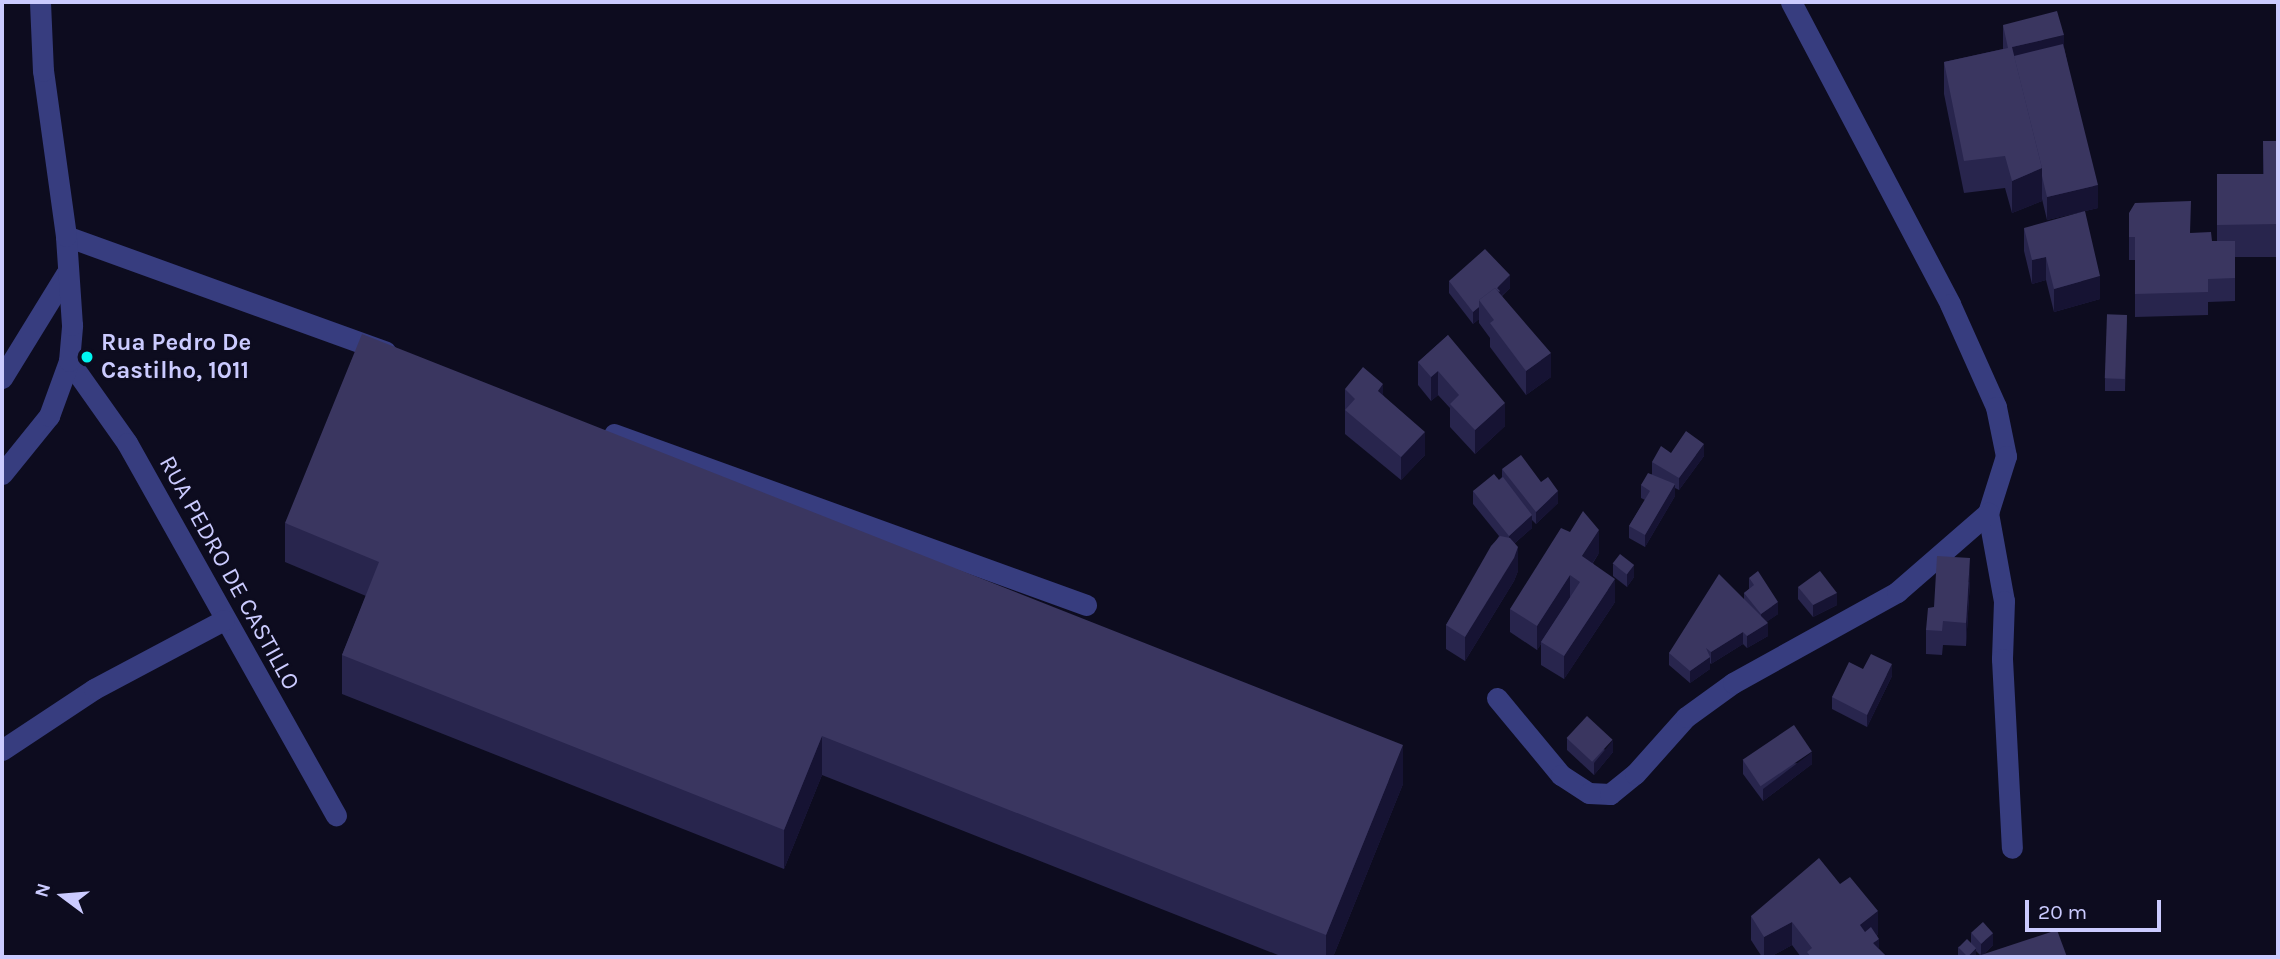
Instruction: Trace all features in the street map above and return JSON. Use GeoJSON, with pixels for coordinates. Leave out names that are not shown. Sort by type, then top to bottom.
{"type":"FeatureCollection","features":[{"type":"Feature","properties":{"kind":"street"},"geometry":{"type":"LineString","coordinates":[[2,474],[49,416],[69,361],[72,325],[66,274],[66,236],[43,71],[40,2]]}},
{"type":"Feature","properties":{"kind":"street"},"geometry":{"type":"LineString","coordinates":[[1791,2],[1950,304],[1996,407],[2006,456],[1988,513],[2004,601],[2002,659],[2012,848]]}},
{"type":"Feature","properties":{"kind":"street"},"geometry":{"type":"LineString","coordinates":[[66,236],[406,359]]}},
{"type":"Feature","properties":{"kind":"street"},"geometry":{"type":"LineString","coordinates":[[2,378],[66,274]]}},
{"type":"Feature","properties":{"kind":"street","name":"RUA PEDRO DE CASTILLO"},"geometry":{"type":"LineString","coordinates":[[69,361],[127,443],[224,620],[336,815]]}},
{"type":"Feature","properties":{"kind":"street"},"geometry":{"type":"LineString","coordinates":[[589,425],[1086,605]]}},
{"type":"Feature","properties":{"kind":"street"},"geometry":{"type":"LineString","coordinates":[[1496,698],[1561,775],[1589,793],[1610,794],[1635,774],[1686,717],[1733,683],[1897,592],[1988,513]]}},
{"type":"Feature","properties":{"kind":"street"},"geometry":{"type":"LineString","coordinates":[[2,750],[94,689],[224,620]]}},
{"type":"Feature","properties":{"kind":"building"},"geometry":{"type":"Polygon","coordinates":[[[2057,11],[2064,35],[2012,47],[2042,168],[2012,181],[2005,156],[1964,161],[1944,62],[2008,48],[2003,25],[2057,11]]]}},
{"type":"Feature","properties":{"kind":"building"},"geometry":{"type":"Polygon","coordinates":[[[2063,44],[2098,185],[2047,197],[2014,56],[2063,44]]]}},
{"type":"Feature","properties":{"kind":"building"},"geometry":{"type":"Polygon","coordinates":[[[2263,141],[2278,141],[2278,224],[2217,225],[2217,174],[2264,174],[2263,141]]]}},
{"type":"Feature","properties":{"kind":"building"},"geometry":{"type":"Polygon","coordinates":[[[2191,201],[2190,233],[2211,232],[2212,241],[2235,241],[2235,278],[2208,279],[2208,292],[2135,294],[2135,237],[2129,237],[2129,213],[2135,203],[2191,201]]]}},
{"type":"Feature","properties":{"kind":"building"},"geometry":{"type":"Polygon","coordinates":[[[2085,211],[2100,276],[2054,289],[2046,257],[2032,260],[2024,228],[2085,211]]]}},
{"type":"Feature","properties":{"kind":"building"},"geometry":{"type":"Polygon","coordinates":[[[1485,249],[1510,275],[1497,288],[1499,292],[1495,288],[1479,300],[1479,307],[1473,312],[1449,281],[1485,249]]]}},
{"type":"Feature","properties":{"kind":"building"},"geometry":{"type":"Polygon","coordinates":[[[1495,288],[1551,353],[1526,371],[1490,323],[1494,320],[1479,300],[1495,288]]]}},
{"type":"Feature","properties":{"kind":"building"},"geometry":{"type":"Polygon","coordinates":[[[2107,314],[2127,315],[2125,379],[2105,378],[2107,314]]]}},
{"type":"Feature","properties":{"kind":"building"},"geometry":{"type":"Polygon","coordinates":[[[362,334],[1403,745],[1326,935],[822,736],[784,830],[342,655],[379,562],[285,523],[362,334]]]}},
{"type":"Feature","properties":{"kind":"building"},"geometry":{"type":"Polygon","coordinates":[[[1448,335],[1505,403],[1475,430],[1450,404],[1459,395],[1438,371],[1431,377],[1418,362],[1448,335]]]}},
{"type":"Feature","properties":{"kind":"building"},"geometry":{"type":"Polygon","coordinates":[[[1363,367],[1383,384],[1378,391],[1425,432],[1401,457],[1345,410],[1355,399],[1345,389],[1363,367]]]}},
{"type":"Feature","properties":{"kind":"building"},"geometry":{"type":"Polygon","coordinates":[[[1686,431],[1704,444],[1679,478],[1652,462],[1661,446],[1671,453],[1686,431]]]}},
{"type":"Feature","properties":{"kind":"building"},"geometry":{"type":"Polygon","coordinates":[[[1521,455],[1541,482],[1548,477],[1558,491],[1536,512],[1502,469],[1521,455]]]}},
{"type":"Feature","properties":{"kind":"building"},"geometry":{"type":"Polygon","coordinates":[[[1648,473],[1675,484],[1645,535],[1629,526],[1650,491],[1641,485],[1648,473]]]}},
{"type":"Feature","properties":{"kind":"building"},"geometry":{"type":"Polygon","coordinates":[[[1494,474],[1499,480],[1503,477],[1532,515],[1509,536],[1473,491],[1494,474]]]}},
{"type":"Feature","properties":{"kind":"building"},"geometry":{"type":"Polygon","coordinates":[[[1583,511],[1599,530],[1582,556],[1615,579],[1564,656],[1541,642],[1580,582],[1570,575],[1537,626],[1510,609],[1561,528],[1570,532],[1583,511]]]}},
{"type":"Feature","properties":{"kind":"building"},"geometry":{"type":"Polygon","coordinates":[[[1500,536],[1510,538],[1518,547],[1514,558],[1465,637],[1446,625],[1491,546],[1500,536]]]}},
{"type":"Feature","properties":{"kind":"building"},"geometry":{"type":"Polygon","coordinates":[[[1620,554],[1634,565],[1627,575],[1613,563],[1620,554]]]}},
{"type":"Feature","properties":{"kind":"building"},"geometry":{"type":"Polygon","coordinates":[[[1937,556],[1970,558],[1966,623],[1943,621],[1942,631],[1926,630],[1928,608],[1934,607],[1937,556]]]}},
{"type":"Feature","properties":{"kind":"building"},"geometry":{"type":"Polygon","coordinates":[[[1758,571],[1778,602],[1761,614],[1744,593],[1754,585],[1749,578],[1758,571]]]}},
{"type":"Feature","properties":{"kind":"building"},"geometry":{"type":"Polygon","coordinates":[[[1820,571],[1837,593],[1813,605],[1798,587],[1820,571]]]}},
{"type":"Feature","properties":{"kind":"building"},"geometry":{"type":"Polygon","coordinates":[[[1719,574],[1768,623],[1747,636],[1743,632],[1711,652],[1706,648],[1710,657],[1690,671],[1669,653],[1719,574]]]}},
{"type":"Feature","properties":{"kind":"building"},"geometry":{"type":"Polygon","coordinates":[[[1871,654],[1892,664],[1867,715],[1832,697],[1849,662],[1863,669],[1871,654]]]}},
{"type":"Feature","properties":{"kind":"building"},"geometry":{"type":"Polygon","coordinates":[[[1587,716],[1613,740],[1592,762],[1567,738],[1587,716]]]}},
{"type":"Feature","properties":{"kind":"building"},"geometry":{"type":"Polygon","coordinates":[[[1794,725],[1812,752],[1760,786],[1743,760],[1794,725]]]}},
{"type":"Feature","properties":{"kind":"building"},"geometry":{"type":"Polygon","coordinates":[[[1819,858],[1840,884],[1850,877],[1878,911],[1860,925],[1865,932],[1871,927],[1879,939],[1873,943],[1887,957],[1811,957],[1807,952],[1812,948],[1792,922],[1764,937],[1751,916],[1819,858]]]}},
{"type":"Feature","properties":{"kind":"building"},"geometry":{"type":"Polygon","coordinates":[[[1983,922],[1993,933],[1981,944],[1971,933],[1983,922]]]}},
{"type":"Feature","properties":{"kind":"building"},"geometry":{"type":"Polygon","coordinates":[[[2057,930],[2067,957],[1978,956],[2057,930]]]}},
{"type":"Feature","properties":{"kind":"building"},"geometry":{"type":"Polygon","coordinates":[[[1967,939],[1976,948],[1968,957],[1959,947],[1967,939]]]}},
{"type":"Feature","properties":{"kind":"place","name":"Rua Pedro De Castilho, 1011"},"geometry":{"type":"Point","coordinates":[87,357]}}]}
